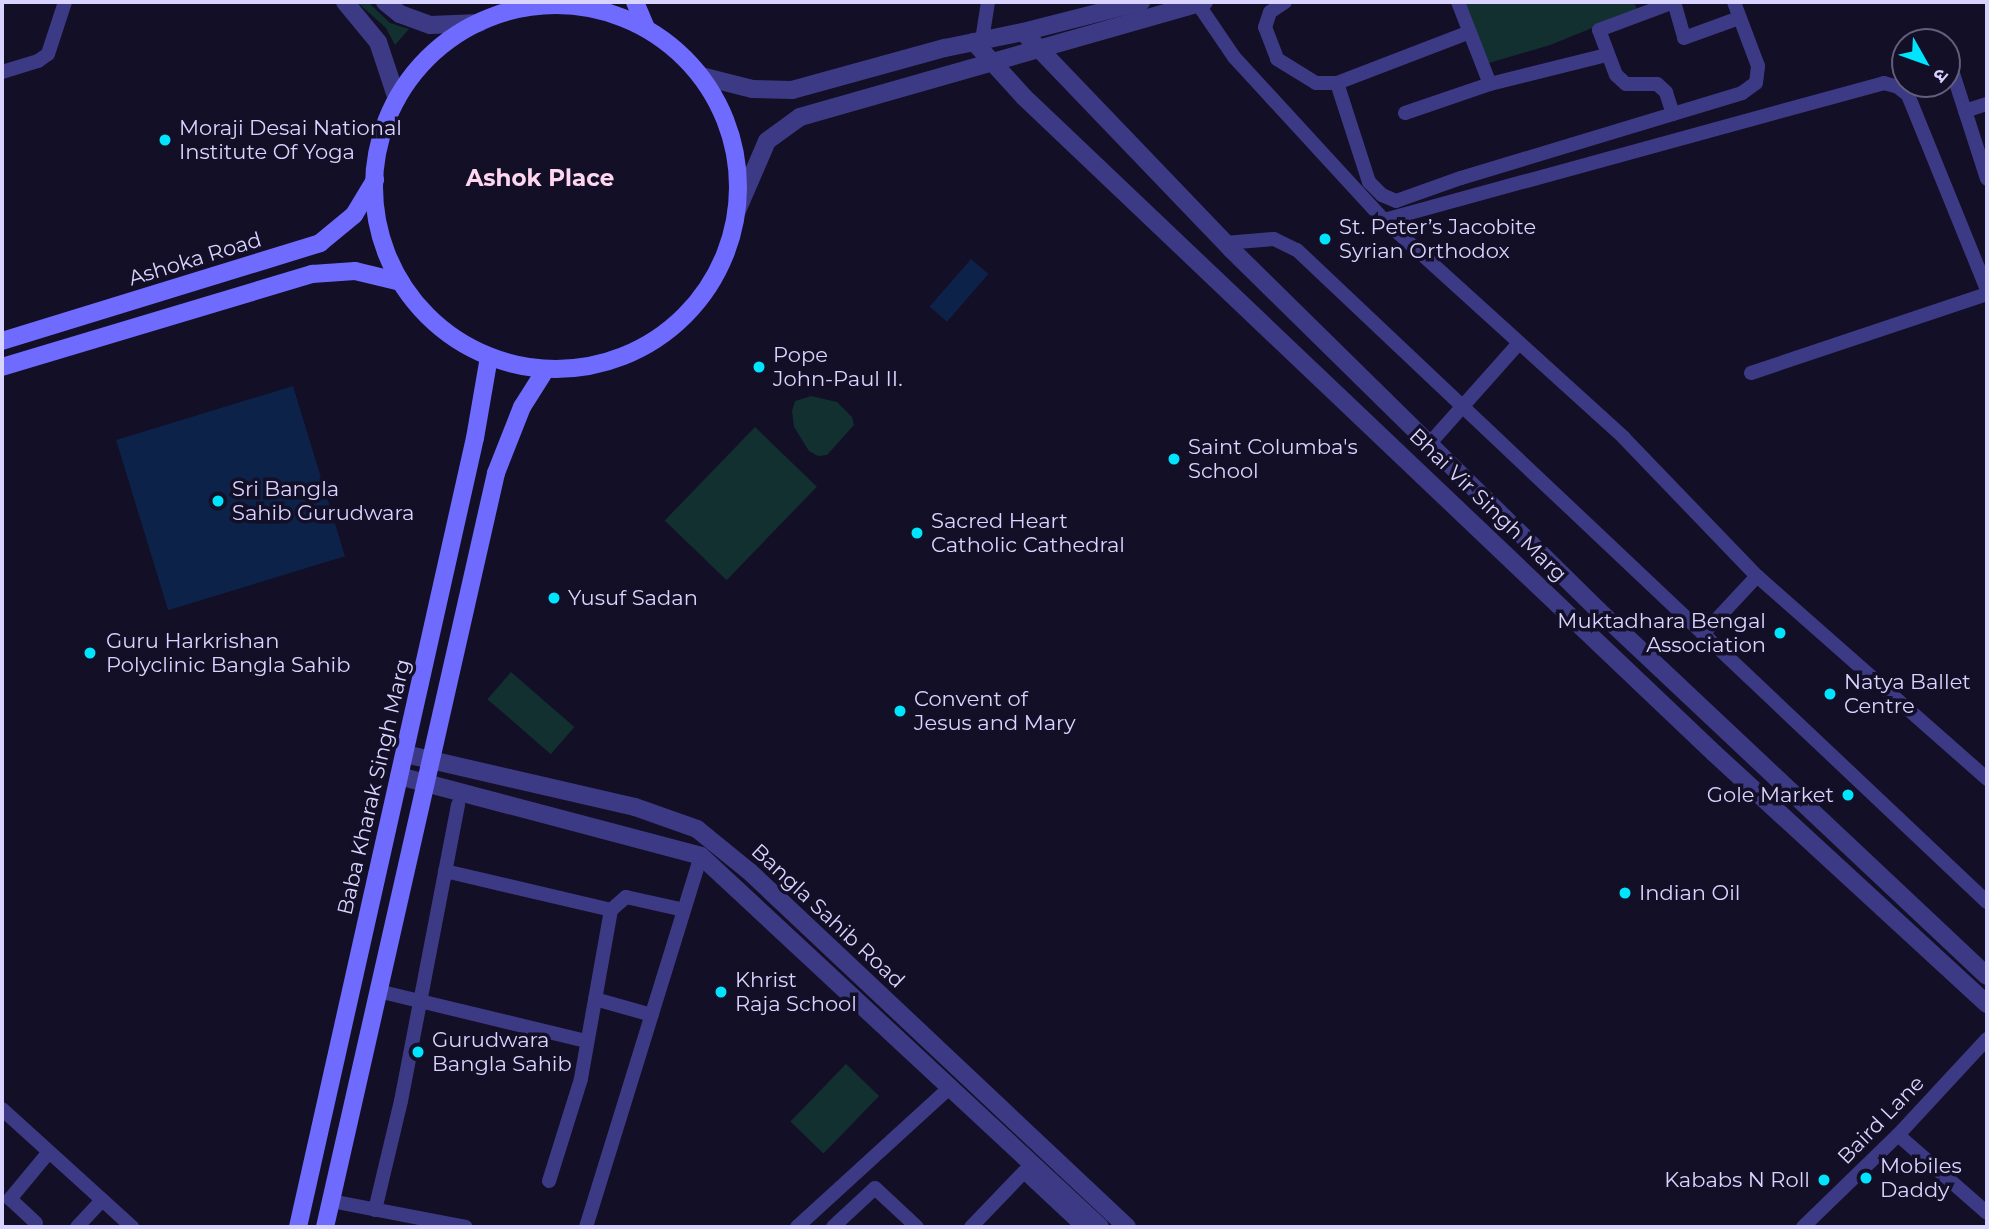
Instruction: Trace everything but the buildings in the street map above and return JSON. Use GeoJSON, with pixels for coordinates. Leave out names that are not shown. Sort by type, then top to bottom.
{"type":"FeatureCollection","features":[{"type":"Feature","properties":{"kind":"main road"},"geometry":{"type":"LineString","coordinates":[[635,2],[646,28]]}},
{"type":"Feature","properties":{"kind":"main road"},"geometry":{"type":"LineString","coordinates":[[557,3],[603,10],[646,28],[676,49],[701,76],[720,108],[730,133],[738,186],[736,213],[721,264],[700,300],[671,328],[649,343],[600,364],[546,369],[517,365],[489,356],[439,326],[401,282],[380,233],[375,180],[384,130],[397,99],[424,63],[440,47],[479,23],[516,10],[557,3]]}},
{"type":"Feature","properties":{"kind":"main road","name":"Ashoka Road"},"geometry":{"type":"LineString","coordinates":[[2,341],[320,243],[354,215],[375,180]]}},
{"type":"Feature","properties":{"kind":"main road"},"geometry":{"type":"LineString","coordinates":[[2,367],[312,274],[355,271],[401,282]]}},
{"type":"Feature","properties":{"kind":"main road","name":"Baba Kharak Singh Marg"},"geometry":{"type":"LineString","coordinates":[[298,1227],[475,438],[489,356]]}},
{"type":"Feature","properties":{"kind":"main road"},"geometry":{"type":"LineString","coordinates":[[325,1227],[496,472],[522,407],[546,369]]}},
{"type":"Feature","properties":{"kind":"street"},"geometry":{"type":"LineString","coordinates":[[2,72],[38,61],[48,54],[65,2]]}},
{"type":"Feature","properties":{"kind":"street"},"geometry":{"type":"LineString","coordinates":[[345,2],[378,42],[397,99]]}},
{"type":"Feature","properties":{"kind":"street"},"geometry":{"type":"LineString","coordinates":[[384,2],[400,14],[430,25],[479,23]]}},
{"type":"Feature","properties":{"kind":"street"},"geometry":{"type":"LineString","coordinates":[[978,41],[988,2]]}},
{"type":"Feature","properties":{"kind":"street"},"geometry":{"type":"LineString","coordinates":[[701,76],[752,89],[792,90],[978,41],[1142,2]]}},
{"type":"Feature","properties":{"kind":"street"},"geometry":{"type":"LineString","coordinates":[[1285,2],[1270,12],[1265,27],[1277,59],[1316,83],[1337,83],[1470,32]]}},
{"type":"Feature","properties":{"kind":"street"},"geometry":{"type":"LineString","coordinates":[[1458,2],[1490,84]]}},
{"type":"Feature","properties":{"kind":"street"},"geometry":{"type":"LineString","coordinates":[[1673,114],[1666,92],[1657,84],[1626,84],[1616,75],[1606,55],[1599,30],[1655,5],[1674,2],[1684,38],[1739,18]]}},
{"type":"Feature","properties":{"kind":"street"},"geometry":{"type":"LineString","coordinates":[[1337,83],[1369,182],[1382,195],[1396,201],[1461,178],[1742,93],[1756,83],[1758,66],[1734,2]]}},
{"type":"Feature","properties":{"kind":"street"},"geometry":{"type":"LineString","coordinates":[[736,213],[767,141],[800,117],[991,64],[1162,7],[1201,3],[1234,57],[1384,220],[1624,438],[1757,576],[1987,779]]}},
{"type":"Feature","properties":{"kind":"street","name":"Bhai Vir Singh Marg"},"geometry":{"type":"LineString","coordinates":[[1023,32],[1225,243],[1598,610],[1987,976]]}},
{"type":"Feature","properties":{"kind":"street","name":"Bhai Vir Singh Marg"},"geometry":{"type":"LineString","coordinates":[[978,41],[991,64],[1712,750],[1987,1004]]}},
{"type":"Feature","properties":{"kind":"street"},"geometry":{"type":"LineString","coordinates":[[1405,113],[1490,84],[1606,55]]}},
{"type":"Feature","properties":{"kind":"street"},"geometry":{"type":"LineString","coordinates":[[1384,220],[1884,83],[1898,87],[1908,95],[1987,292],[1751,373]]}},
{"type":"Feature","properties":{"kind":"street"},"geometry":{"type":"LineString","coordinates":[[1961,98],[1987,179]]}},
{"type":"Feature","properties":{"kind":"street"},"geometry":{"type":"LineString","coordinates":[[1965,111],[1987,104]]}},
{"type":"Feature","properties":{"kind":"street"},"geometry":{"type":"LineString","coordinates":[[1972,132],[1987,128]]}},
{"type":"Feature","properties":{"kind":"street"},"geometry":{"type":"LineString","coordinates":[[1225,243],[1274,239],[1286,242],[1463,405],[1987,902]]}},
{"type":"Feature","properties":{"kind":"street"},"geometry":{"type":"LineString","coordinates":[[1430,443],[1519,343]]}},
{"type":"Feature","properties":{"kind":"street"},"geometry":{"type":"LineString","coordinates":[[1703,634],[1757,576]]}},
{"type":"Feature","properties":{"kind":"street","name":"Bangla Sahib Road"},"geometry":{"type":"LineString","coordinates":[[405,754],[635,807],[696,829],[750,872],[1127,1227]]}},
{"type":"Feature","properties":{"kind":"street","name":"Bangla Sahib Road"},"geometry":{"type":"LineString","coordinates":[[400,776],[701,856],[1100,1227]]}},
{"type":"Feature","properties":{"kind":"street"},"geometry":{"type":"LineString","coordinates":[[375,1210],[420,1001],[458,804]]}},
{"type":"Feature","properties":{"kind":"street"},"geometry":{"type":"LineString","coordinates":[[586,1227],[701,856]]}},
{"type":"Feature","properties":{"kind":"street"},"geometry":{"type":"LineString","coordinates":[[445,871],[611,910]]}},
{"type":"Feature","properties":{"kind":"street"},"geometry":{"type":"LineString","coordinates":[[549,1181],[581,1079],[611,910],[626,897],[684,910]]}},
{"type":"Feature","properties":{"kind":"street"},"geometry":{"type":"LineString","coordinates":[[378,991],[587,1041]]}},
{"type":"Feature","properties":{"kind":"street"},"geometry":{"type":"LineString","coordinates":[[595,999],[652,1015]]}},
{"type":"Feature","properties":{"kind":"street","name":"Baird Lane"},"geometry":{"type":"LineString","coordinates":[[1803,1227],[1898,1135],[1987,1039]]}},
{"type":"Feature","properties":{"kind":"street"},"geometry":{"type":"LineString","coordinates":[[797,1227],[949,1088]]}},
{"type":"Feature","properties":{"kind":"street"},"geometry":{"type":"LineString","coordinates":[[2,1109],[132,1227]]}},
{"type":"Feature","properties":{"kind":"street"},"geometry":{"type":"LineString","coordinates":[[1898,1135],[1987,1213]]}},
{"type":"Feature","properties":{"kind":"street"},"geometry":{"type":"LineString","coordinates":[[36,1223],[10,1199],[48,1152]]}},
{"type":"Feature","properties":{"kind":"street"},"geometry":{"type":"LineString","coordinates":[[971,1227],[1024,1172],[1083,1227]]}},
{"type":"Feature","properties":{"kind":"street"},"geometry":{"type":"LineString","coordinates":[[833,1227],[875,1188],[917,1227]]}},
{"type":"Feature","properties":{"kind":"street"},"geometry":{"type":"LineString","coordinates":[[77,1227],[102,1200]]}},
{"type":"Feature","properties":{"kind":"street"},"geometry":{"type":"LineString","coordinates":[[331,1201],[466,1227]]}},
{"type":"Feature","properties":{"kind":"street"},"geometry":{"type":"LineString","coordinates":[[808,1216],[820,1227]]}},
{"type":"Feature","properties":{"kind":"green space"},"geometry":{"type":"Polygon","coordinates":[[[357,2],[368,2],[390,23],[409,29],[395,45],[386,28],[357,2]]]}},
{"type":"Feature","properties":{"kind":"green space"},"geometry":{"type":"Polygon","coordinates":[[[1457,2],[1634,2],[1637,10],[1550,45],[1479,66],[1457,2]]]}},
{"type":"Feature","properties":{"kind":"green space"},"geometry":{"type":"Polygon","coordinates":[[[811,396],[837,402],[852,417],[854,425],[827,455],[818,456],[809,451],[794,427],[792,411],[795,401],[811,396]]]}},
{"type":"Feature","properties":{"kind":"green space"},"geometry":{"type":"Polygon","coordinates":[[[755,427],[817,487],[727,580],[665,521],[755,427]]]}},
{"type":"Feature","properties":{"kind":"green space"},"geometry":{"type":"Polygon","coordinates":[[[511,672],[574,727],[551,754],[487,699],[511,672]]]}},
{"type":"Feature","properties":{"kind":"green space"},"geometry":{"type":"Polygon","coordinates":[[[846,1064],[879,1096],[824,1154],[790,1122],[846,1064]]]}},
{"type":"Feature","properties":{"kind":"water"},"geometry":{"type":"Polygon","coordinates":[[[971,259],[988,274],[947,322],[930,307],[971,259]]]}},
{"type":"Feature","properties":{"kind":"water"},"geometry":{"type":"Polygon","coordinates":[[[293,386],[345,556],[168,610],[116,440],[293,386]]]}},
{"type":"Feature","properties":{"kind":"place","name":"Moraji Desai National Institute Of Yoga"},"geometry":{"type":"Point","coordinates":[165,140]}},
{"type":"Feature","properties":{"kind":"place","name":"St. Peter’s Jacobite Syrian Orthodox"},"geometry":{"type":"Point","coordinates":[1325,239]}},
{"type":"Feature","properties":{"kind":"place","name":"Pope John-Paul II."},"geometry":{"type":"Point","coordinates":[759,367]}},
{"type":"Feature","properties":{"kind":"place","name":"Saint Columba's School"},"geometry":{"type":"Point","coordinates":[1174,459]}},
{"type":"Feature","properties":{"kind":"place","name":"Sri Bangla Sahib Gurudwara"},"geometry":{"type":"Point","coordinates":[218,501]}},
{"type":"Feature","properties":{"kind":"place","name":"Sacred Heart Catholic Cathedral"},"geometry":{"type":"Point","coordinates":[917,533]}},
{"type":"Feature","properties":{"kind":"place","name":"Yusuf Sadan"},"geometry":{"type":"Point","coordinates":[554,598]}},
{"type":"Feature","properties":{"kind":"place","name":"Muktadhara Bengal Association"},"geometry":{"type":"Point","coordinates":[1780,633]}},
{"type":"Feature","properties":{"kind":"place","name":"Guru Harkrishan Polyclinic Bangla Sahib"},"geometry":{"type":"Point","coordinates":[90,653]}},
{"type":"Feature","properties":{"kind":"place","name":"Natya Ballet Centre"},"geometry":{"type":"Point","coordinates":[1830,694]}},
{"type":"Feature","properties":{"kind":"place","name":"Convent of Jesus and Mary"},"geometry":{"type":"Point","coordinates":[900,711]}},
{"type":"Feature","properties":{"kind":"place","name":"Gole Market"},"geometry":{"type":"Point","coordinates":[1848,795]}},
{"type":"Feature","properties":{"kind":"place","name":"Indian Oil"},"geometry":{"type":"Point","coordinates":[1625,893]}},
{"type":"Feature","properties":{"kind":"place","name":"Khrist Raja School"},"geometry":{"type":"Point","coordinates":[721,992]}},
{"type":"Feature","properties":{"kind":"place","name":"Gurudwara Bangla Sahib"},"geometry":{"type":"Point","coordinates":[418,1052]}},
{"type":"Feature","properties":{"kind":"place","name":"Mobiles Daddy"},"geometry":{"type":"Point","coordinates":[1866,1178]}},
{"type":"Feature","properties":{"kind":"place","name":"Kababs N Roll"},"geometry":{"type":"Point","coordinates":[1824,1180]}},
{"type":"Feature","properties":{"kind":"district","name":"Ashok Place"},"geometry":{"type":"Point","coordinates":[540,178]}}]}
